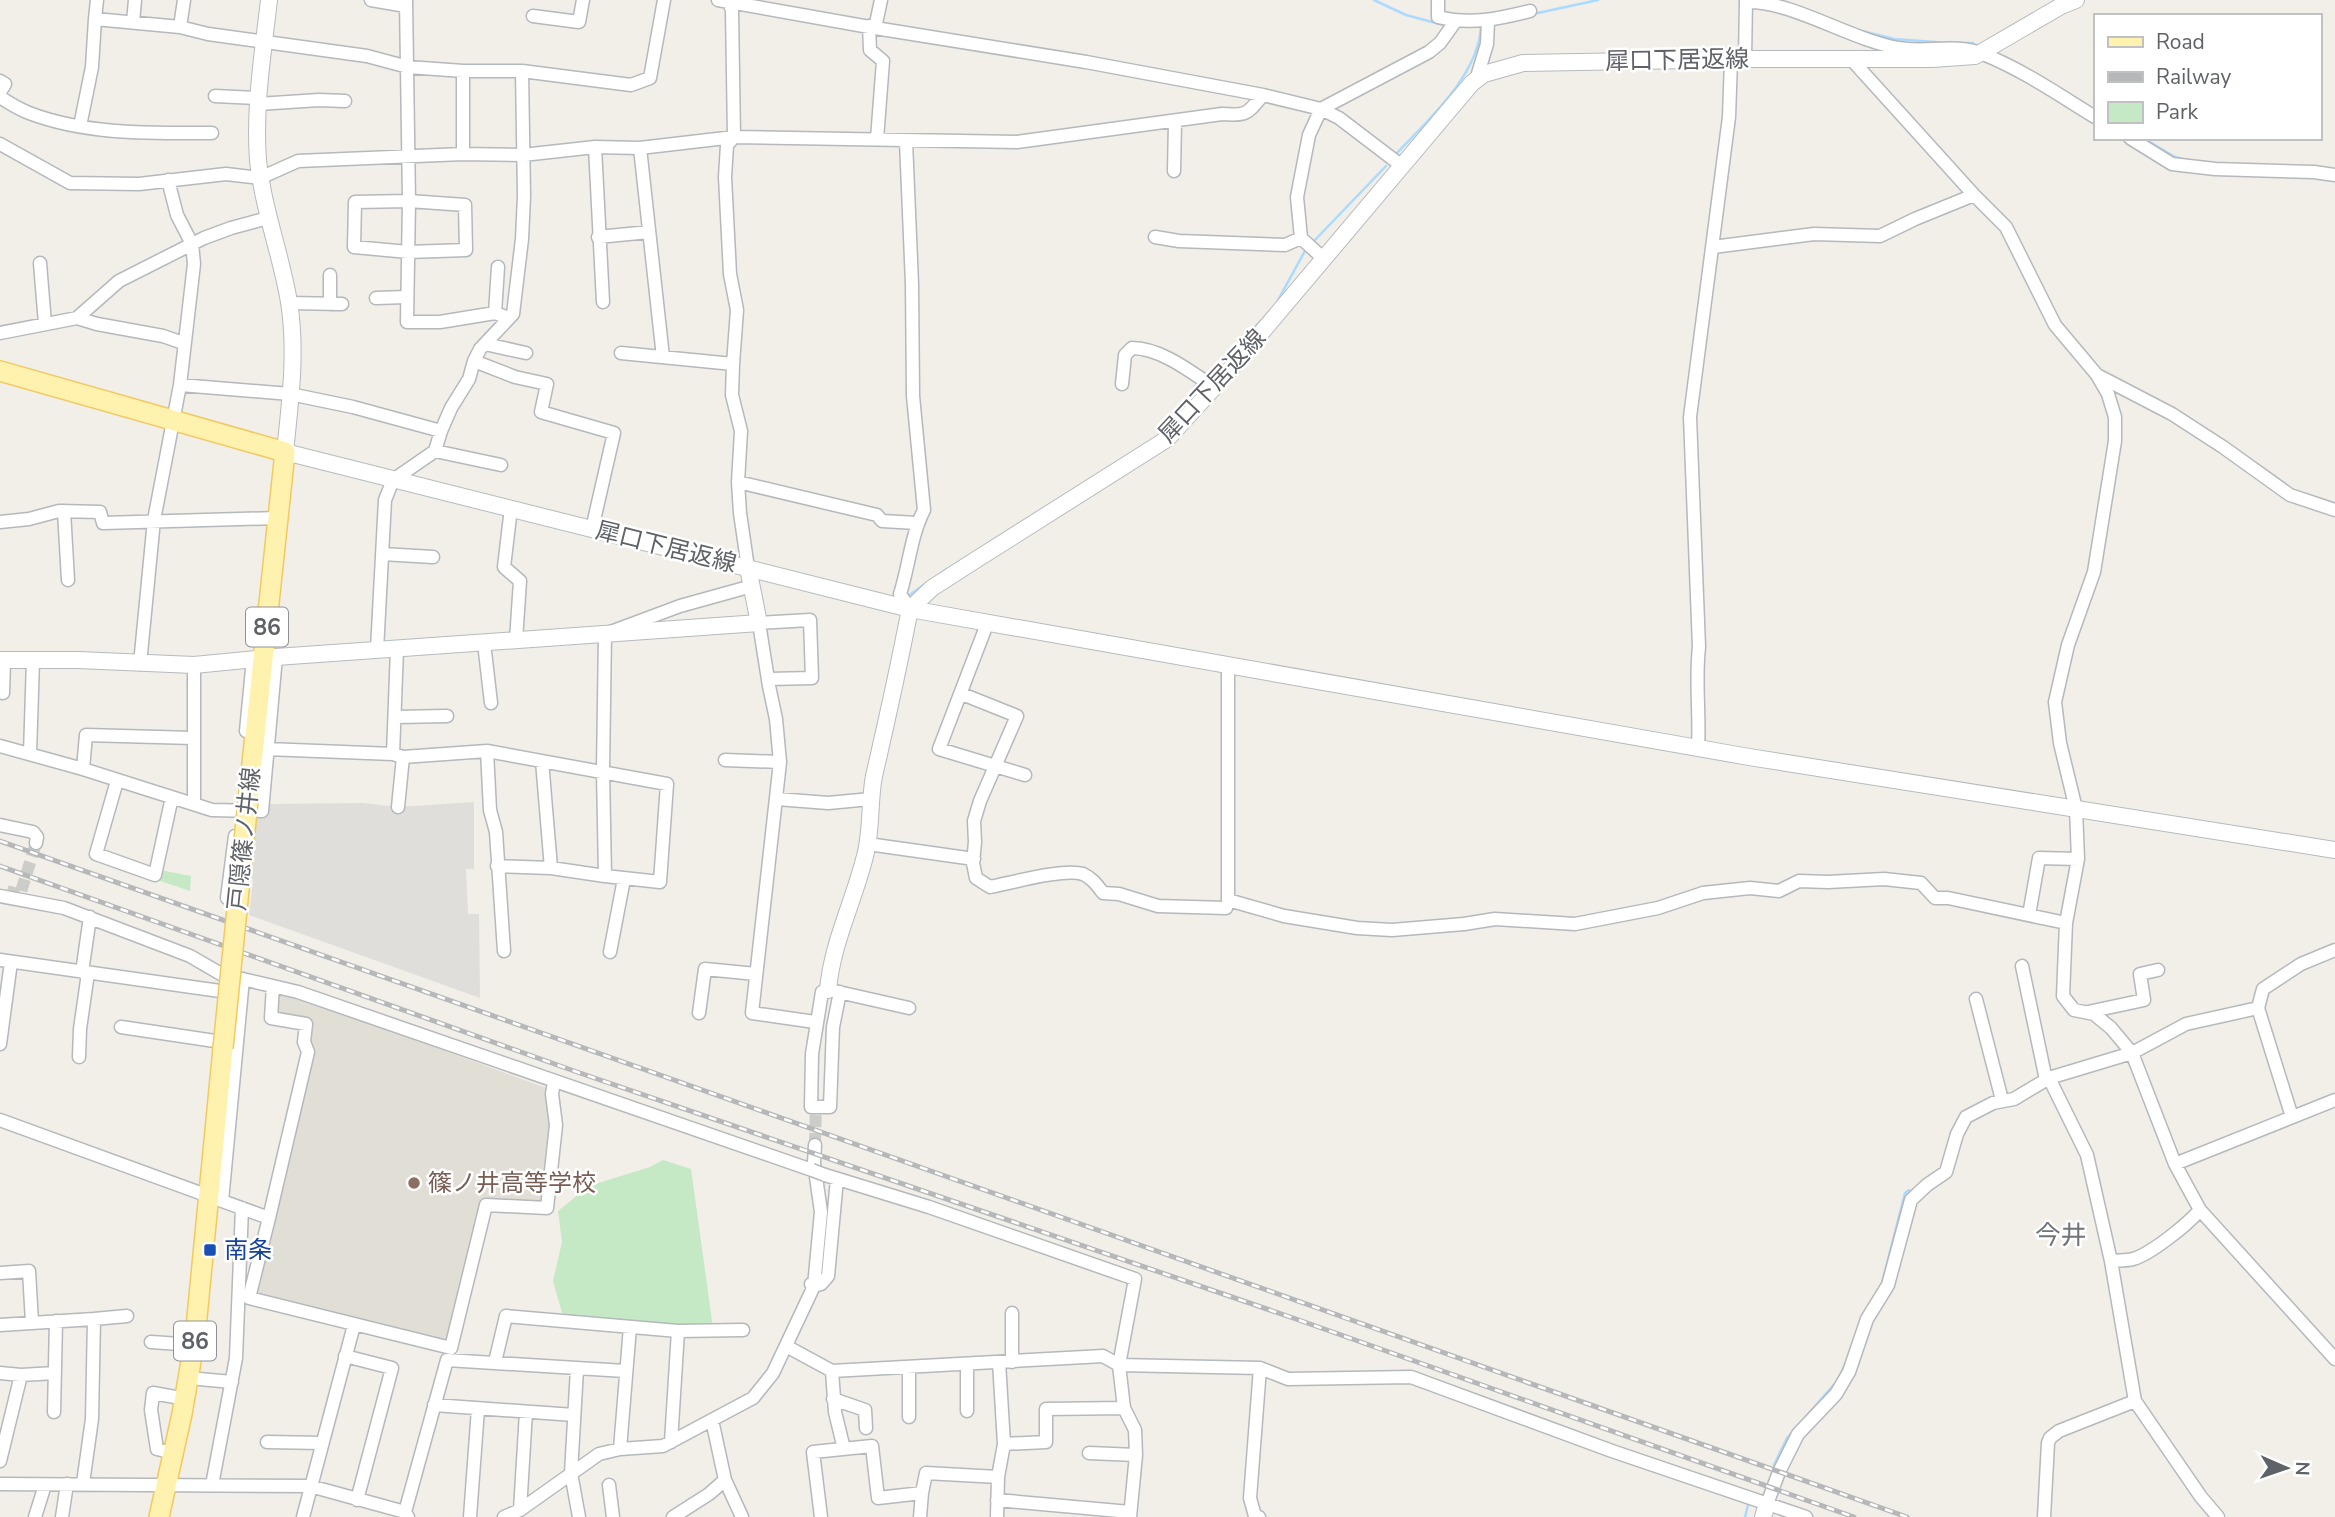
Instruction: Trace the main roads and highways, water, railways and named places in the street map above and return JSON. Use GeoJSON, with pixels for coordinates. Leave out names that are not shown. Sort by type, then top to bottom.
{"type":"FeatureCollection","features":[{"type":"Feature","properties":{"kind":"main road","name":"戸隠篠ノ井線"},"geometry":{"type":"LineString","coordinates":[[0,371],[285,452],[264,658],[243,806],[219,1044],[210,1197],[194,1345],[159,1517]]}},
{"type":"Feature","properties":{"kind":"waterway"},"geometry":{"type":"LineString","coordinates":[[1374,0],[1406,15],[1447,26]]}},
{"type":"Feature","properties":{"kind":"waterway"},"geometry":{"type":"LineString","coordinates":[[1533,14],[1598,0]]}},
{"type":"Feature","properties":{"kind":"waterway"},"geometry":{"type":"LineString","coordinates":[[1397,153],[1437,111],[1462,79],[1478,44],[1481,26]]}},
{"type":"Feature","properties":{"kind":"waterway"},"geometry":{"type":"LineString","coordinates":[[1458,27],[1482,26]]}},
{"type":"Feature","properties":{"kind":"waterway"},"geometry":{"type":"LineString","coordinates":[[1858,30],[1894,39],[1948,43]]}},
{"type":"Feature","properties":{"kind":"waterway"},"geometry":{"type":"LineString","coordinates":[[1955,43],[1973,43]]}},
{"type":"Feature","properties":{"kind":"waterway"},"geometry":{"type":"LineString","coordinates":[[2146,140],[2175,157],[2186,160]]}},
{"type":"Feature","properties":{"kind":"waterway"},"geometry":{"type":"LineString","coordinates":[[1313,242],[1386,166]]}},
{"type":"Feature","properties":{"kind":"waterway"},"geometry":{"type":"LineString","coordinates":[[1277,302],[1306,249]]}},
{"type":"Feature","properties":{"kind":"waterway"},"geometry":{"type":"LineString","coordinates":[[1204,377],[1262,320]]}},
{"type":"Feature","properties":{"kind":"waterway"},"geometry":{"type":"LineString","coordinates":[[1184,409],[1199,381]]}},
{"type":"Feature","properties":{"kind":"waterway"},"geometry":{"type":"LineString","coordinates":[[942,572],[978,550]]}},
{"type":"Feature","properties":{"kind":"waterway"},"geometry":{"type":"LineString","coordinates":[[908,596],[925,584]]}},
{"type":"Feature","properties":{"kind":"waterway"},"geometry":{"type":"LineString","coordinates":[[1882,1283],[1905,1193],[1909,1190]]}},
{"type":"Feature","properties":{"kind":"waterway"},"geometry":{"type":"LineString","coordinates":[[1774,1465],[1787,1438],[1838,1380],[1846,1362]]}},
{"type":"Feature","properties":{"kind":"waterway"},"geometry":{"type":"LineString","coordinates":[[1745,1517],[1749,1501]]}},
{"type":"Feature","properties":{"kind":"tunnel"},"geometry":{"type":"LineString","coordinates":[[7,891],[20,895],[36,843]]}},
{"type":"Feature","properties":{"kind":"tunnel"},"geometry":{"type":"LineString","coordinates":[[815,1145],[816,1101]]}},
{"type":"Feature","properties":{"kind":"railway"},"geometry":{"type":"LineString","coordinates":[[0,841],[1907,1517]]}},
{"type":"Feature","properties":{"kind":"railway"},"geometry":{"type":"LineString","coordinates":[[0,866],[577,1072],[1296,1319],[1854,1517]]}},
{"type":"Feature","properties":{"kind":"place","name":"篠ノ井高等学校"},"geometry":{"type":"Point","coordinates":[414,1183]}},
{"type":"Feature","properties":{"kind":"place","name":"南条"},"geometry":{"type":"Point","coordinates":[210,1250]}},
{"type":"Feature","properties":{"kind":"district","name":"今井"},"geometry":{"type":"Point","coordinates":[2061,1235]}}]}
